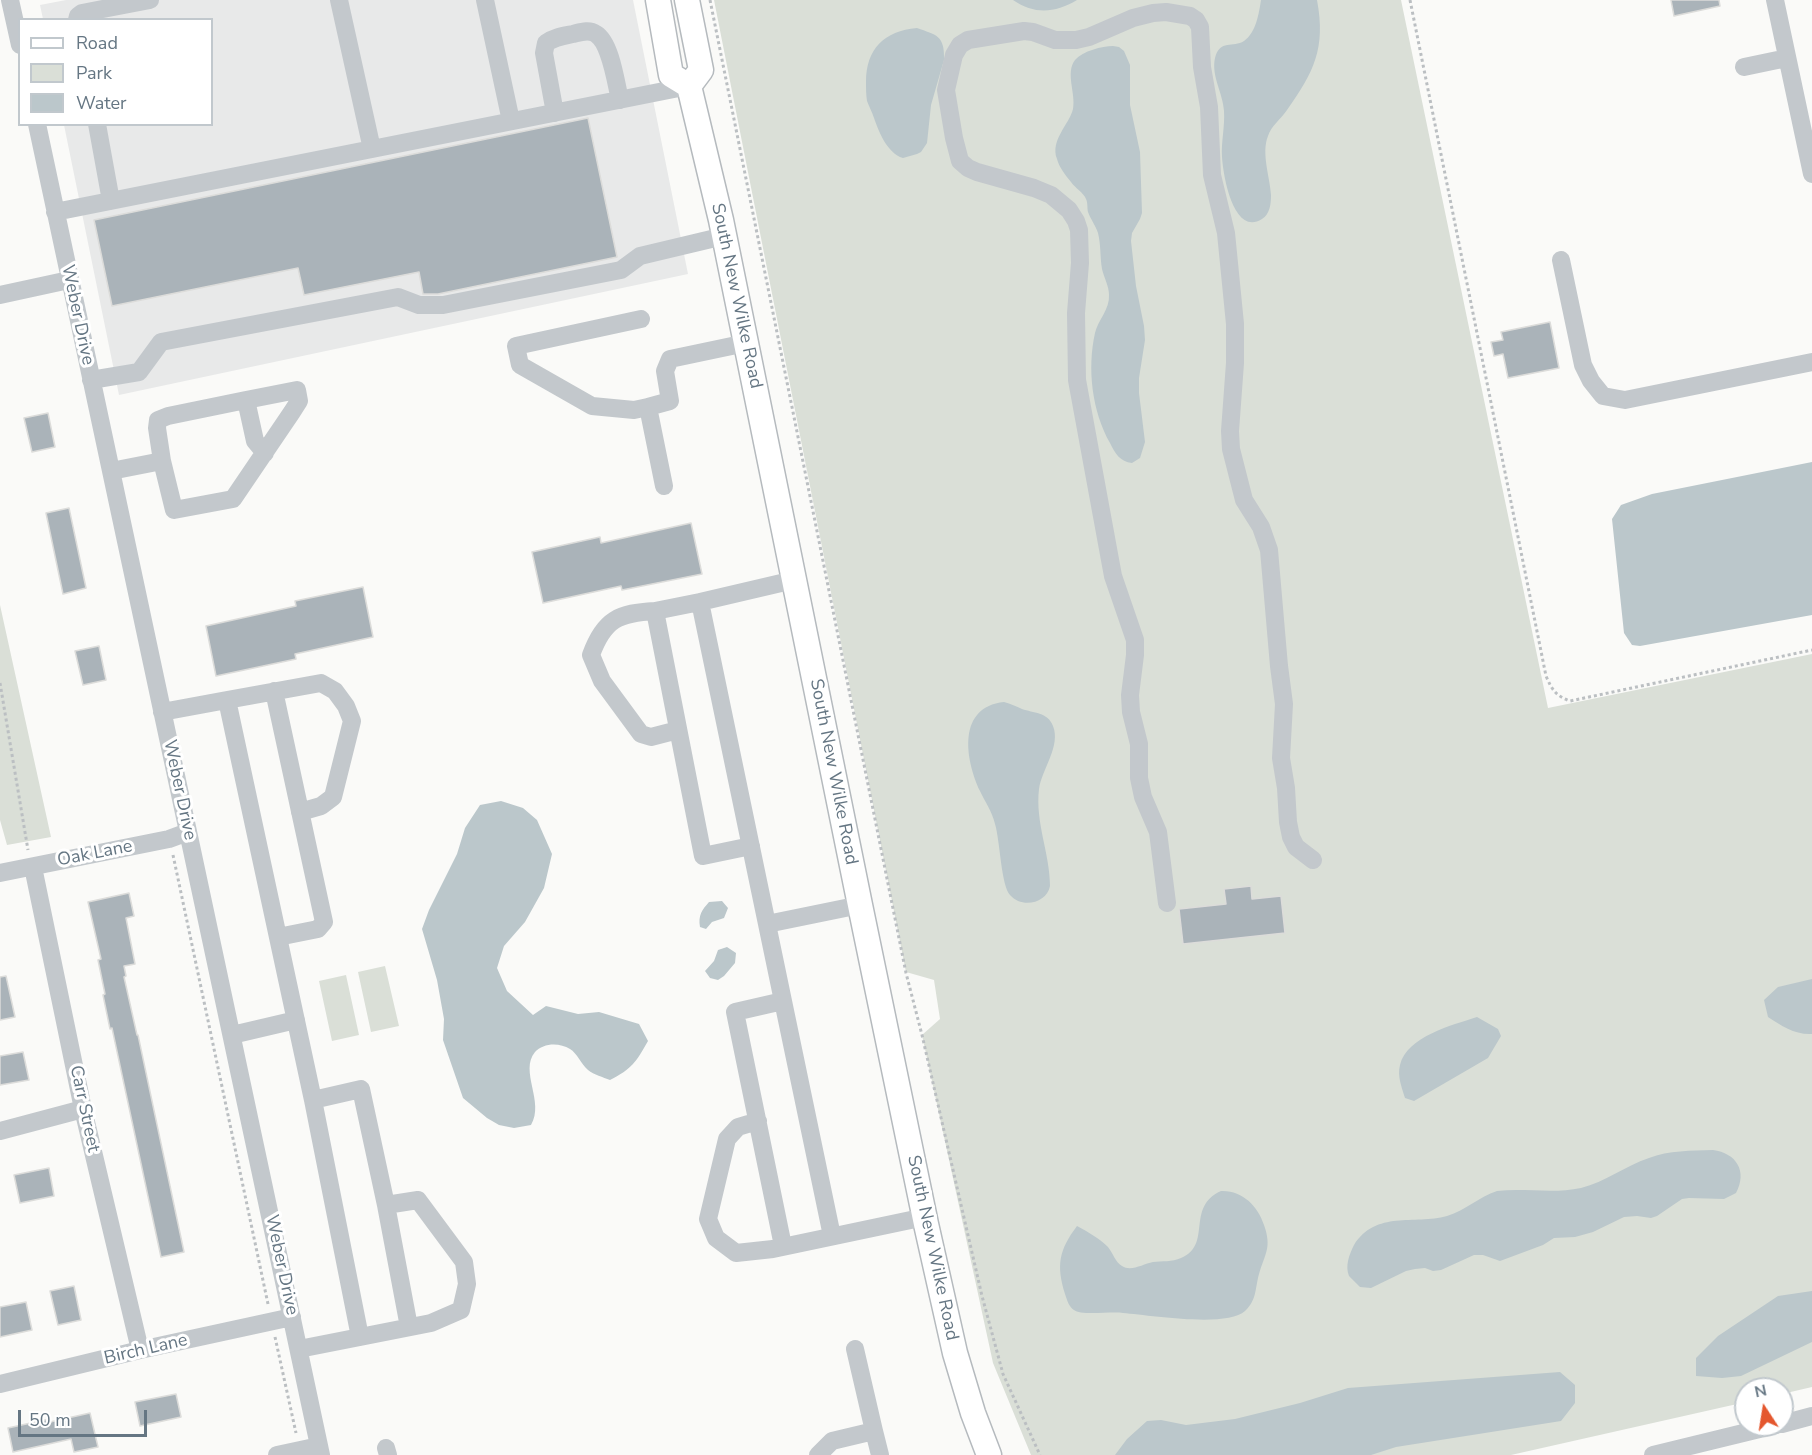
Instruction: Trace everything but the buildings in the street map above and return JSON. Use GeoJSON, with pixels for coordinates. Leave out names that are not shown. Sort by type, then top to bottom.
{"type":"FeatureCollection","features":[{"type":"Feature","properties":{"kind":"main road"},"geometry":{"type":"LineString","coordinates":[[658,0],[671,75],[689,86],[701,70],[687,0]]}},
{"type":"Feature","properties":{"kind":"main road","name":"South New Wilke Road"},"geometry":{"type":"LineString","coordinates":[[689,86],[724,236],[925,1217],[955,1353],[989,1455]]}},
{"type":"Feature","properties":{"kind":"street"},"geometry":{"type":"LineString","coordinates":[[10,0],[18,36]]}},
{"type":"Feature","properties":{"kind":"street"},"geometry":{"type":"LineString","coordinates":[[79,16],[150,0]]}},
{"type":"Feature","properties":{"kind":"street"},"geometry":{"type":"LineString","coordinates":[[339,0],[372,149]]}},
{"type":"Feature","properties":{"kind":"street"},"geometry":{"type":"LineString","coordinates":[[485,0],[511,122]]}},
{"type":"Feature","properties":{"kind":"street"},"geometry":{"type":"LineString","coordinates":[[1775,0],[1812,174]]}},
{"type":"Feature","properties":{"kind":"street"},"geometry":{"type":"LineString","coordinates":[[1167,903],[1158,832],[1143,797],[1139,778],[1139,744],[1131,712],[1130,695],[1136,655],[1135,640],[1113,576],[1077,380],[1076,313],[1080,263],[1079,230],[1069,210],[1051,195],[977,172],[965,166],[958,154],[944,111],[952,62],[958,47],[968,40],[1024,31],[1055,40],[1076,40],[1147,14],[1166,12],[1179,18],[1194,18],[1199,25],[1202,67],[1209,107],[1212,175],[1227,240],[1235,324],[1230,441],[1241,492],[1248,508],[1261,527],[1269,550],[1284,704],[1281,758],[1292,806],[1290,831],[1299,851],[1313,860]]}},
{"type":"Feature","properties":{"kind":"street"},"geometry":{"type":"LineString","coordinates":[[555,113],[544,53],[546,42],[554,38],[588,31],[602,39],[608,51],[620,100]]}},
{"type":"Feature","properties":{"kind":"street"},"geometry":{"type":"LineString","coordinates":[[1744,67],[1787,58]]}},
{"type":"Feature","properties":{"kind":"street"},"geometry":{"type":"LineString","coordinates":[[56,212],[689,86]]}},
{"type":"Feature","properties":{"kind":"street","name":"Weber Drive"},"geometry":{"type":"LineString","coordinates":[[37,126],[320,1450]]}},
{"type":"Feature","properties":{"kind":"street"},"geometry":{"type":"LineString","coordinates":[[97,126],[111,201]]}},
{"type":"Feature","properties":{"kind":"street"},"geometry":{"type":"LineString","coordinates":[[92,380],[139,372],[161,342],[398,297],[419,305],[444,304],[621,270],[640,256],[724,236]]}},
{"type":"Feature","properties":{"kind":"street"},"geometry":{"type":"LineString","coordinates":[[1561,260],[1583,365],[1591,381],[1603,396],[1624,400],[1812,362]]}},
{"type":"Feature","properties":{"kind":"street"},"geometry":{"type":"LineString","coordinates":[[0,295],[69,280]]}},
{"type":"Feature","properties":{"kind":"street"},"geometry":{"type":"LineString","coordinates":[[641,319],[516,346],[520,365],[592,406],[634,410],[670,401],[664,371],[670,358],[746,343]]}},
{"type":"Feature","properties":{"kind":"street"},"geometry":{"type":"LineString","coordinates":[[297,390],[299,401],[264,453],[233,499],[174,510],[162,461],[158,420],[168,416],[297,390]]}},
{"type":"Feature","properties":{"kind":"street"},"geometry":{"type":"LineString","coordinates":[[246,400],[255,441],[264,453]]}},
{"type":"Feature","properties":{"kind":"street"},"geometry":{"type":"LineString","coordinates":[[648,407],[664,486]]}},
{"type":"Feature","properties":{"kind":"street"},"geometry":{"type":"LineString","coordinates":[[111,471],[162,461]]}},
{"type":"Feature","properties":{"kind":"street"},"geometry":{"type":"LineString","coordinates":[[678,730],[651,737],[641,734],[602,681],[591,655],[597,637],[611,621],[634,612],[655,611],[700,602],[794,580]]}},
{"type":"Feature","properties":{"kind":"street"},"geometry":{"type":"LineString","coordinates":[[700,602],[832,1236]]}},
{"type":"Feature","properties":{"kind":"street"},"geometry":{"type":"LineString","coordinates":[[655,611],[703,856],[751,846]]}},
{"type":"Feature","properties":{"kind":"street"},"geometry":{"type":"LineString","coordinates":[[162,712],[321,683],[335,691],[346,706],[352,721],[333,797],[321,806],[300,812]]}},
{"type":"Feature","properties":{"kind":"street"},"geometry":{"type":"LineString","coordinates":[[274,691],[324,922],[318,929],[278,937]]}},
{"type":"Feature","properties":{"kind":"street"},"geometry":{"type":"LineString","coordinates":[[227,700],[313,1100],[360,1337]]}},
{"type":"Feature","properties":{"kind":"street","name":"Oak Lane"},"geometry":{"type":"LineString","coordinates":[[0,873],[169,839],[188,832]]}},
{"type":"Feature","properties":{"kind":"street","name":"Carr Street"},"geometry":{"type":"LineString","coordinates":[[33,867],[83,1109],[140,1350]]}},
{"type":"Feature","properties":{"kind":"street"},"geometry":{"type":"LineString","coordinates":[[767,924],[860,905]]}},
{"type":"Feature","properties":{"kind":"street"},"geometry":{"type":"LineString","coordinates":[[783,1002],[735,1012],[783,1246]]}},
{"type":"Feature","properties":{"kind":"street"},"geometry":{"type":"LineString","coordinates":[[232,1035],[296,1020]]}},
{"type":"Feature","properties":{"kind":"street"},"geometry":{"type":"LineString","coordinates":[[313,1100],[361,1089],[409,1327]]}},
{"type":"Feature","properties":{"kind":"street"},"geometry":{"type":"LineString","coordinates":[[0,1131],[83,1109]]}},
{"type":"Feature","properties":{"kind":"street"},"geometry":{"type":"LineString","coordinates":[[758,1121],[738,1127],[727,1139],[708,1219],[717,1238],[736,1253],[783,1246],[925,1217]]}},
{"type":"Feature","properties":{"kind":"street"},"geometry":{"type":"LineString","coordinates":[[299,1349],[431,1323],[461,1310],[467,1284],[464,1262],[418,1200],[386,1205]]}},
{"type":"Feature","properties":{"kind":"street","name":"Birch Lane"},"geometry":{"type":"LineString","coordinates":[[0,1384],[140,1350],[292,1317]]}},
{"type":"Feature","properties":{"kind":"street"},"geometry":{"type":"LineString","coordinates":[[855,1349],[880,1455]]}},
{"type":"Feature","properties":{"kind":"street"},"geometry":{"type":"LineString","coordinates":[[1794,1421],[1812,1416]]}},
{"type":"Feature","properties":{"kind":"street"},"geometry":{"type":"LineString","coordinates":[[818,1455],[832,1441],[874,1431]]}},
{"type":"Feature","properties":{"kind":"street"},"geometry":{"type":"LineString","coordinates":[[1653,1455],[1734,1435]]}},
{"type":"Feature","properties":{"kind":"street"},"geometry":{"type":"LineString","coordinates":[[277,1455],[299,1450],[320,1450]]}},
{"type":"Feature","properties":{"kind":"path"},"geometry":{"type":"LineString","coordinates":[[710,0],[906,972],[982,1296],[1003,1374],[1040,1455]]}},
{"type":"Feature","properties":{"kind":"path"},"geometry":{"type":"LineString","coordinates":[[1410,0],[1546,676],[1551,687],[1558,696],[1570,700],[1812,650]]}},
{"type":"Feature","properties":{"kind":"path"},"geometry":{"type":"LineString","coordinates":[[0,683],[33,867]]}},
{"type":"Feature","properties":{"kind":"path"},"geometry":{"type":"LineString","coordinates":[[169,839],[299,1450]]}},
{"type":"Feature","properties":{"kind":"shaded area"},"geometry":{"type":"Polygon","coordinates":[[[66,0],[633,0],[688,274],[119,395],[64,126],[213,126],[213,18],[43,18],[40,5],[66,0]]]}},
{"type":"Feature","properties":{"kind":"green space"},"geometry":{"type":"Polygon","coordinates":[[[714,0],[1401,0],[1548,708],[1812,654],[1812,1387],[1794,1391],[1794,1377],[1734,1377],[1734,1405],[1511,1455],[1031,1455],[993,1363],[922,1035],[940,1019],[934,980],[906,972],[714,0]]]}},
{"type":"Feature","properties":{"kind":"green space"},"geometry":{"type":"Polygon","coordinates":[[[0,605],[51,837],[7,845],[0,820],[0,605]]]}},
{"type":"Feature","properties":{"kind":"green space"},"geometry":{"type":"Polygon","coordinates":[[[385,966],[399,1026],[371,1032],[358,972],[385,966]]]}},
{"type":"Feature","properties":{"kind":"green space"},"geometry":{"type":"Polygon","coordinates":[[[346,975],[359,1035],[332,1041],[319,981],[346,975]]]}},
{"type":"Feature","properties":{"kind":"water"},"geometry":{"type":"Polygon","coordinates":[[[1013,0],[1077,0],[1053,10],[1037,10],[1013,0]]]}},
{"type":"Feature","properties":{"kind":"water"},"geometry":{"type":"Polygon","coordinates":[[[1261,0],[1317,0],[1320,32],[1316,59],[1311,71],[1268,136],[1265,150],[1271,195],[1270,205],[1265,217],[1252,222],[1244,219],[1237,212],[1227,189],[1222,157],[1224,111],[1214,65],[1220,48],[1240,43],[1251,33],[1261,0]]]}},
{"type":"Feature","properties":{"kind":"water"},"geometry":{"type":"Polygon","coordinates":[[[917,28],[938,37],[943,45],[944,60],[931,105],[927,143],[921,152],[903,158],[892,152],[878,129],[867,101],[867,70],[873,51],[886,38],[895,33],[917,28]]]}},
{"type":"Feature","properties":{"kind":"water"},"geometry":{"type":"Polygon","coordinates":[[[1113,46],[1124,51],[1130,65],[1130,105],[1140,152],[1142,213],[1132,233],[1131,241],[1145,340],[1139,393],[1145,442],[1140,458],[1132,463],[1121,459],[1112,447],[1095,404],[1091,361],[1095,333],[1108,305],[1108,288],[1102,269],[1098,233],[1088,212],[1087,202],[1063,171],[1056,152],[1058,139],[1073,109],[1072,65],[1078,57],[1088,52],[1113,46]]]}},
{"type":"Feature","properties":{"kind":"water"},"geometry":{"type":"Polygon","coordinates":[[[1812,462],[1812,615],[1640,646],[1632,645],[1624,633],[1612,519],[1621,505],[1652,494],[1812,462]]]}},
{"type":"Feature","properties":{"kind":"water"},"geometry":{"type":"Polygon","coordinates":[[[1004,702],[1048,718],[1055,734],[1053,749],[1039,789],[1038,802],[1050,886],[1044,897],[1027,903],[1015,899],[1007,890],[995,824],[975,778],[969,750],[972,724],[978,714],[989,706],[1004,702]]]}},
{"type":"Feature","properties":{"kind":"water"},"geometry":{"type":"Polygon","coordinates":[[[501,801],[523,808],[537,820],[552,854],[544,888],[525,922],[504,946],[497,968],[507,991],[533,1015],[546,1006],[578,1014],[599,1012],[639,1024],[648,1041],[633,1064],[610,1080],[588,1070],[575,1053],[566,1047],[551,1044],[538,1049],[531,1060],[530,1068],[535,1116],[531,1125],[514,1128],[499,1125],[487,1118],[463,1098],[443,1040],[444,1019],[437,980],[422,929],[457,854],[465,828],[480,805],[501,801]]]}},
{"type":"Feature","properties":{"kind":"water"},"geometry":{"type":"Polygon","coordinates":[[[722,901],[728,908],[724,918],[712,922],[706,929],[700,927],[700,916],[709,902],[722,901]]]}},
{"type":"Feature","properties":{"kind":"water"},"geometry":{"type":"Polygon","coordinates":[[[727,947],[736,953],[735,963],[718,980],[710,978],[705,971],[714,961],[718,950],[727,947]]]}},
{"type":"Feature","properties":{"kind":"water"},"geometry":{"type":"Polygon","coordinates":[[[1812,979],[1812,1034],[1794,1031],[1768,1017],[1764,1000],[1778,987],[1812,979]]]}},
{"type":"Feature","properties":{"kind":"water"},"geometry":{"type":"Polygon","coordinates":[[[1477,1017],[1498,1029],[1501,1036],[1488,1058],[1414,1101],[1405,1098],[1399,1069],[1404,1055],[1412,1046],[1432,1033],[1477,1017]]]}},
{"type":"Feature","properties":{"kind":"water"},"geometry":{"type":"Polygon","coordinates":[[[1713,1150],[1734,1159],[1740,1171],[1741,1177],[1736,1193],[1724,1199],[1682,1199],[1651,1218],[1624,1217],[1593,1232],[1575,1237],[1554,1238],[1543,1245],[1500,1261],[1483,1255],[1474,1255],[1441,1270],[1433,1271],[1425,1268],[1406,1271],[1371,1288],[1360,1287],[1349,1276],[1348,1260],[1354,1245],[1363,1234],[1384,1223],[1447,1216],[1497,1191],[1560,1191],[1581,1188],[1657,1155],[1680,1151],[1713,1150]]]}},
{"type":"Feature","properties":{"kind":"water"},"geometry":{"type":"Polygon","coordinates":[[[1221,1191],[1236,1193],[1248,1200],[1258,1212],[1266,1233],[1267,1250],[1252,1303],[1245,1311],[1236,1316],[1205,1320],[1118,1313],[1083,1313],[1071,1307],[1062,1284],[1060,1266],[1063,1250],[1077,1226],[1105,1244],[1118,1262],[1126,1268],[1174,1260],[1190,1252],[1196,1244],[1204,1206],[1210,1198],[1221,1191]]]}},
{"type":"Feature","properties":{"kind":"water"},"geometry":{"type":"Polygon","coordinates":[[[1812,1291],[1812,1342],[1741,1376],[1722,1378],[1696,1376],[1696,1358],[1718,1336],[1778,1296],[1812,1291]]]}},
{"type":"Feature","properties":{"kind":"water"},"geometry":{"type":"Polygon","coordinates":[[[1560,1372],[1575,1385],[1575,1403],[1561,1421],[1396,1447],[1371,1455],[1115,1455],[1127,1439],[1147,1421],[1161,1420],[1186,1425],[1235,1419],[1348,1388],[1560,1372]]]}}]}
